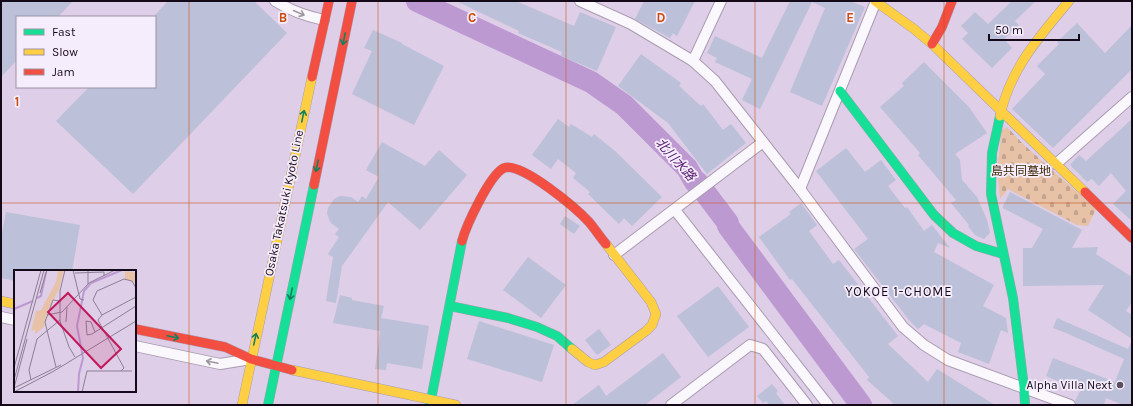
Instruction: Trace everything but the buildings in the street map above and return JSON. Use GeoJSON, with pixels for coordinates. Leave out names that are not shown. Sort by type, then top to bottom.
{"type":"FeatureCollection","features":[{"type":"Feature","properties":{"kind":"street"},"geometry":{"type":"LineString","coordinates":[[275,1],[284,7],[305,16],[324,20]]}},
{"type":"Feature","properties":{"kind":"street","name":"Osaka Takatsuki Kyoto Line"},"geometry":{"type":"LineString","coordinates":[[242,405],[329,1]]}},
{"type":"Feature","properties":{"kind":"street","name":"Osaka Takatsuki Kyoto Line"},"geometry":{"type":"LineString","coordinates":[[268,405],[352,1]]}},
{"type":"Feature","properties":{"kind":"street"},"geometry":{"type":"LineString","coordinates":[[580,1],[631,24],[693,61],[715,81],[800,189],[904,327],[924,345],[948,360],[1070,405]]}},
{"type":"Feature","properties":{"kind":"street"},"geometry":{"type":"LineString","coordinates":[[693,61],[720,1]]}},
{"type":"Feature","properties":{"kind":"street"},"geometry":{"type":"LineString","coordinates":[[800,189],[875,1],[932,44],[1001,112],[1131,234]]}},
{"type":"Feature","properties":{"kind":"street"},"geometry":{"type":"LineString","coordinates":[[932,44],[942,27],[952,1]]}},
{"type":"Feature","properties":{"kind":"street"},"geometry":{"type":"LineString","coordinates":[[1025,405],[1013,298],[991,194],[992,153],[1001,112],[1009,86],[1032,46],[1069,1]]}},
{"type":"Feature","properties":{"kind":"street"},"geometry":{"type":"LineString","coordinates":[[840,91],[934,215],[953,233],[976,246],[1003,254]]}},
{"type":"Feature","properties":{"kind":"street"},"geometry":{"type":"LineString","coordinates":[[1056,164],[1132,97]]}},
{"type":"Feature","properties":{"kind":"street"},"geometry":{"type":"LineString","coordinates":[[614,255],[763,142]]}},
{"type":"Feature","properties":{"kind":"street"},"geometry":{"type":"LineString","coordinates":[[430,403],[450,306],[459,253],[465,231],[493,178],[504,168],[514,167],[526,172],[554,192],[589,222],[652,302],[656,314],[652,325],[646,331],[604,362],[596,365],[588,362],[557,336],[537,327],[508,318],[450,306]]}},
{"type":"Feature","properties":{"kind":"street"},"geometry":{"type":"LineString","coordinates":[[675,210],[828,405]]}},
{"type":"Feature","properties":{"kind":"street"},"geometry":{"type":"LineString","coordinates":[[1,301],[14,304]]}},
{"type":"Feature","properties":{"kind":"street"},"geometry":{"type":"LineString","coordinates":[[1,317],[14,320]]}},
{"type":"Feature","properties":{"kind":"street"},"geometry":{"type":"LineString","coordinates":[[136,329],[225,347],[251,359],[276,366],[430,403],[456,405]]}},
{"type":"Feature","properties":{"kind":"street"},"geometry":{"type":"LineString","coordinates":[[671,405],[750,345],[763,349],[803,404]]}},
{"type":"Feature","properties":{"kind":"street"},"geometry":{"type":"LineString","coordinates":[[136,346],[220,364],[251,359]]}},
{"type":"Feature","properties":{"kind":"green space","name":"島共同墓地"},"geometry":{"type":"Polygon","coordinates":[[[1007,127],[1023,144],[1096,209],[1088,226],[1077,225],[1008,189],[1000,199],[997,169],[1002,130],[1007,127]]]}},
{"type":"Feature","properties":{"kind":"waterway","name":"北川水路"},"geometry":{"type":"LineString","coordinates":[[417,1],[591,82],[624,105],[687,168],[695,182],[697,182],[728,223],[728,226],[861,405]]}},
{"type":"Feature","properties":{"kind":"traffic: fast"},"geometry":{"type":"LineString","coordinates":[[840,91],[934,215],[953,233],[976,246],[1003,254]]}},
{"type":"Feature","properties":{"kind":"traffic: fast"},"geometry":{"type":"LineString","coordinates":[[1000,116],[992,153],[991,194],[1013,298],[1025,405]]}},
{"type":"Feature","properties":{"kind":"traffic: fast"},"geometry":{"type":"LineString","coordinates":[[268,405],[314,185]]}},
{"type":"Feature","properties":{"kind":"traffic: fast"},"geometry":{"type":"LineString","coordinates":[[430,405],[462,241]]}},
{"type":"Feature","properties":{"kind":"traffic: fast"},"geometry":{"type":"LineString","coordinates":[[450,306],[508,318],[537,327],[557,336],[572,349]]}},
{"type":"Feature","properties":{"kind":"traffic: slow"},"geometry":{"type":"LineString","coordinates":[[875,1],[932,44],[1085,192]]}},
{"type":"Feature","properties":{"kind":"traffic: slow"},"geometry":{"type":"LineString","coordinates":[[1000,116],[1005,99],[1018,68],[1027,54],[1069,1]]}},
{"type":"Feature","properties":{"kind":"traffic: slow"},"geometry":{"type":"LineString","coordinates":[[242,405],[312,77]]}},
{"type":"Feature","properties":{"kind":"traffic: slow"},"geometry":{"type":"LineString","coordinates":[[572,349],[588,362],[595,365],[604,362],[646,331],[652,325],[656,314],[651,302],[606,244]]}},
{"type":"Feature","properties":{"kind":"traffic: slow"},"geometry":{"type":"LineString","coordinates":[[1,301],[14,304]]}},
{"type":"Feature","properties":{"kind":"traffic: slow"},"geometry":{"type":"LineString","coordinates":[[292,370],[456,405]]}},
{"type":"Feature","properties":{"kind":"traffic: jam"},"geometry":{"type":"LineString","coordinates":[[312,77],[329,1]]}},
{"type":"Feature","properties":{"kind":"traffic: jam"},"geometry":{"type":"LineString","coordinates":[[314,185],[352,1]]}},
{"type":"Feature","properties":{"kind":"traffic: jam"},"geometry":{"type":"LineString","coordinates":[[932,44],[942,27],[952,1]]}},
{"type":"Feature","properties":{"kind":"traffic: jam"},"geometry":{"type":"LineString","coordinates":[[462,241],[473,213],[492,180],[498,172],[504,168],[512,168],[535,179],[561,197],[589,222],[606,244]]}},
{"type":"Feature","properties":{"kind":"traffic: jam"},"geometry":{"type":"LineString","coordinates":[[1085,192],[1132,238]]}},
{"type":"Feature","properties":{"kind":"traffic: jam"},"geometry":{"type":"LineString","coordinates":[[136,329],[225,347],[251,359],[292,370]]}},
{"type":"Feature","properties":{"kind":"place","name":"Alpha Villa Next"},"geometry":{"type":"Point","coordinates":[1120,385]}},
{"type":"Feature","properties":{"kind":"district","name":"YOKOE 1-CHOME"},"geometry":{"type":"Point","coordinates":[899,291]}}]}
